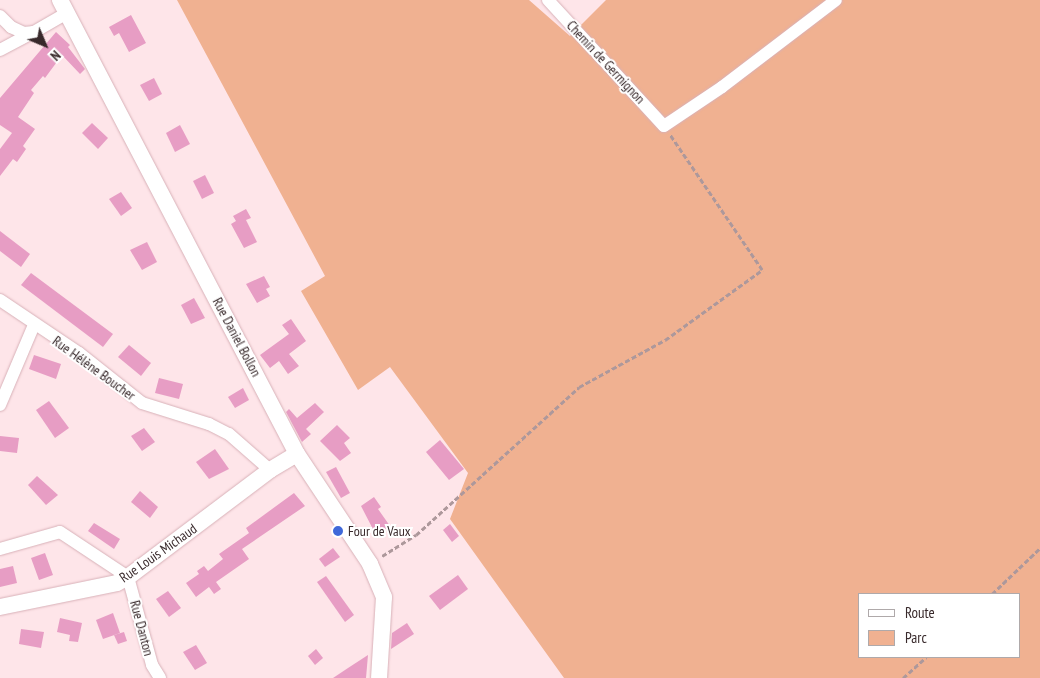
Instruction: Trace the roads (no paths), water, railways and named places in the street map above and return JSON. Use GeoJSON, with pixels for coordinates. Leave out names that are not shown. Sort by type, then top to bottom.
{"type":"FeatureCollection","features":[{"type":"Feature","properties":{"kind":"street","name":"Chemin de Germignon"},"geometry":{"type":"LineString","coordinates":[[548,0],[664,126],[722,87],[836,0]]}},
{"type":"Feature","properties":{"kind":"street"},"geometry":{"type":"LineString","coordinates":[[0,50],[34,32],[63,7]]}},
{"type":"Feature","properties":{"kind":"street","name":"Rue Daniel Bollon"},"geometry":{"type":"LineString","coordinates":[[63,7],[297,454],[370,564],[384,597],[379,678]]}},
{"type":"Feature","properties":{"kind":"street"},"geometry":{"type":"LineString","coordinates":[[0,16],[11,27],[24,33],[34,32]]}},
{"type":"Feature","properties":{"kind":"street","name":"Rue Hélène Boucher"},"geometry":{"type":"LineString","coordinates":[[0,300],[79,354],[142,403],[209,424],[229,434],[270,470]]}},
{"type":"Feature","properties":{"kind":"street"},"geometry":{"type":"LineString","coordinates":[[0,405],[34,325]]}},
{"type":"Feature","properties":{"kind":"street","name":"Rue Louis Michaud"},"geometry":{"type":"LineString","coordinates":[[0,607],[117,583],[128,577],[270,470],[297,454]]}},
{"type":"Feature","properties":{"kind":"street"},"geometry":{"type":"LineString","coordinates":[[0,549],[60,532],[128,577]]}},
{"type":"Feature","properties":{"kind":"street","name":"Rue Danton"},"geometry":{"type":"LineString","coordinates":[[128,577],[152,665],[160,678]]}},
{"type":"Feature","properties":{"kind":"place","name":"Four de Vaux"},"geometry":{"type":"Point","coordinates":[338,531]}}]}
